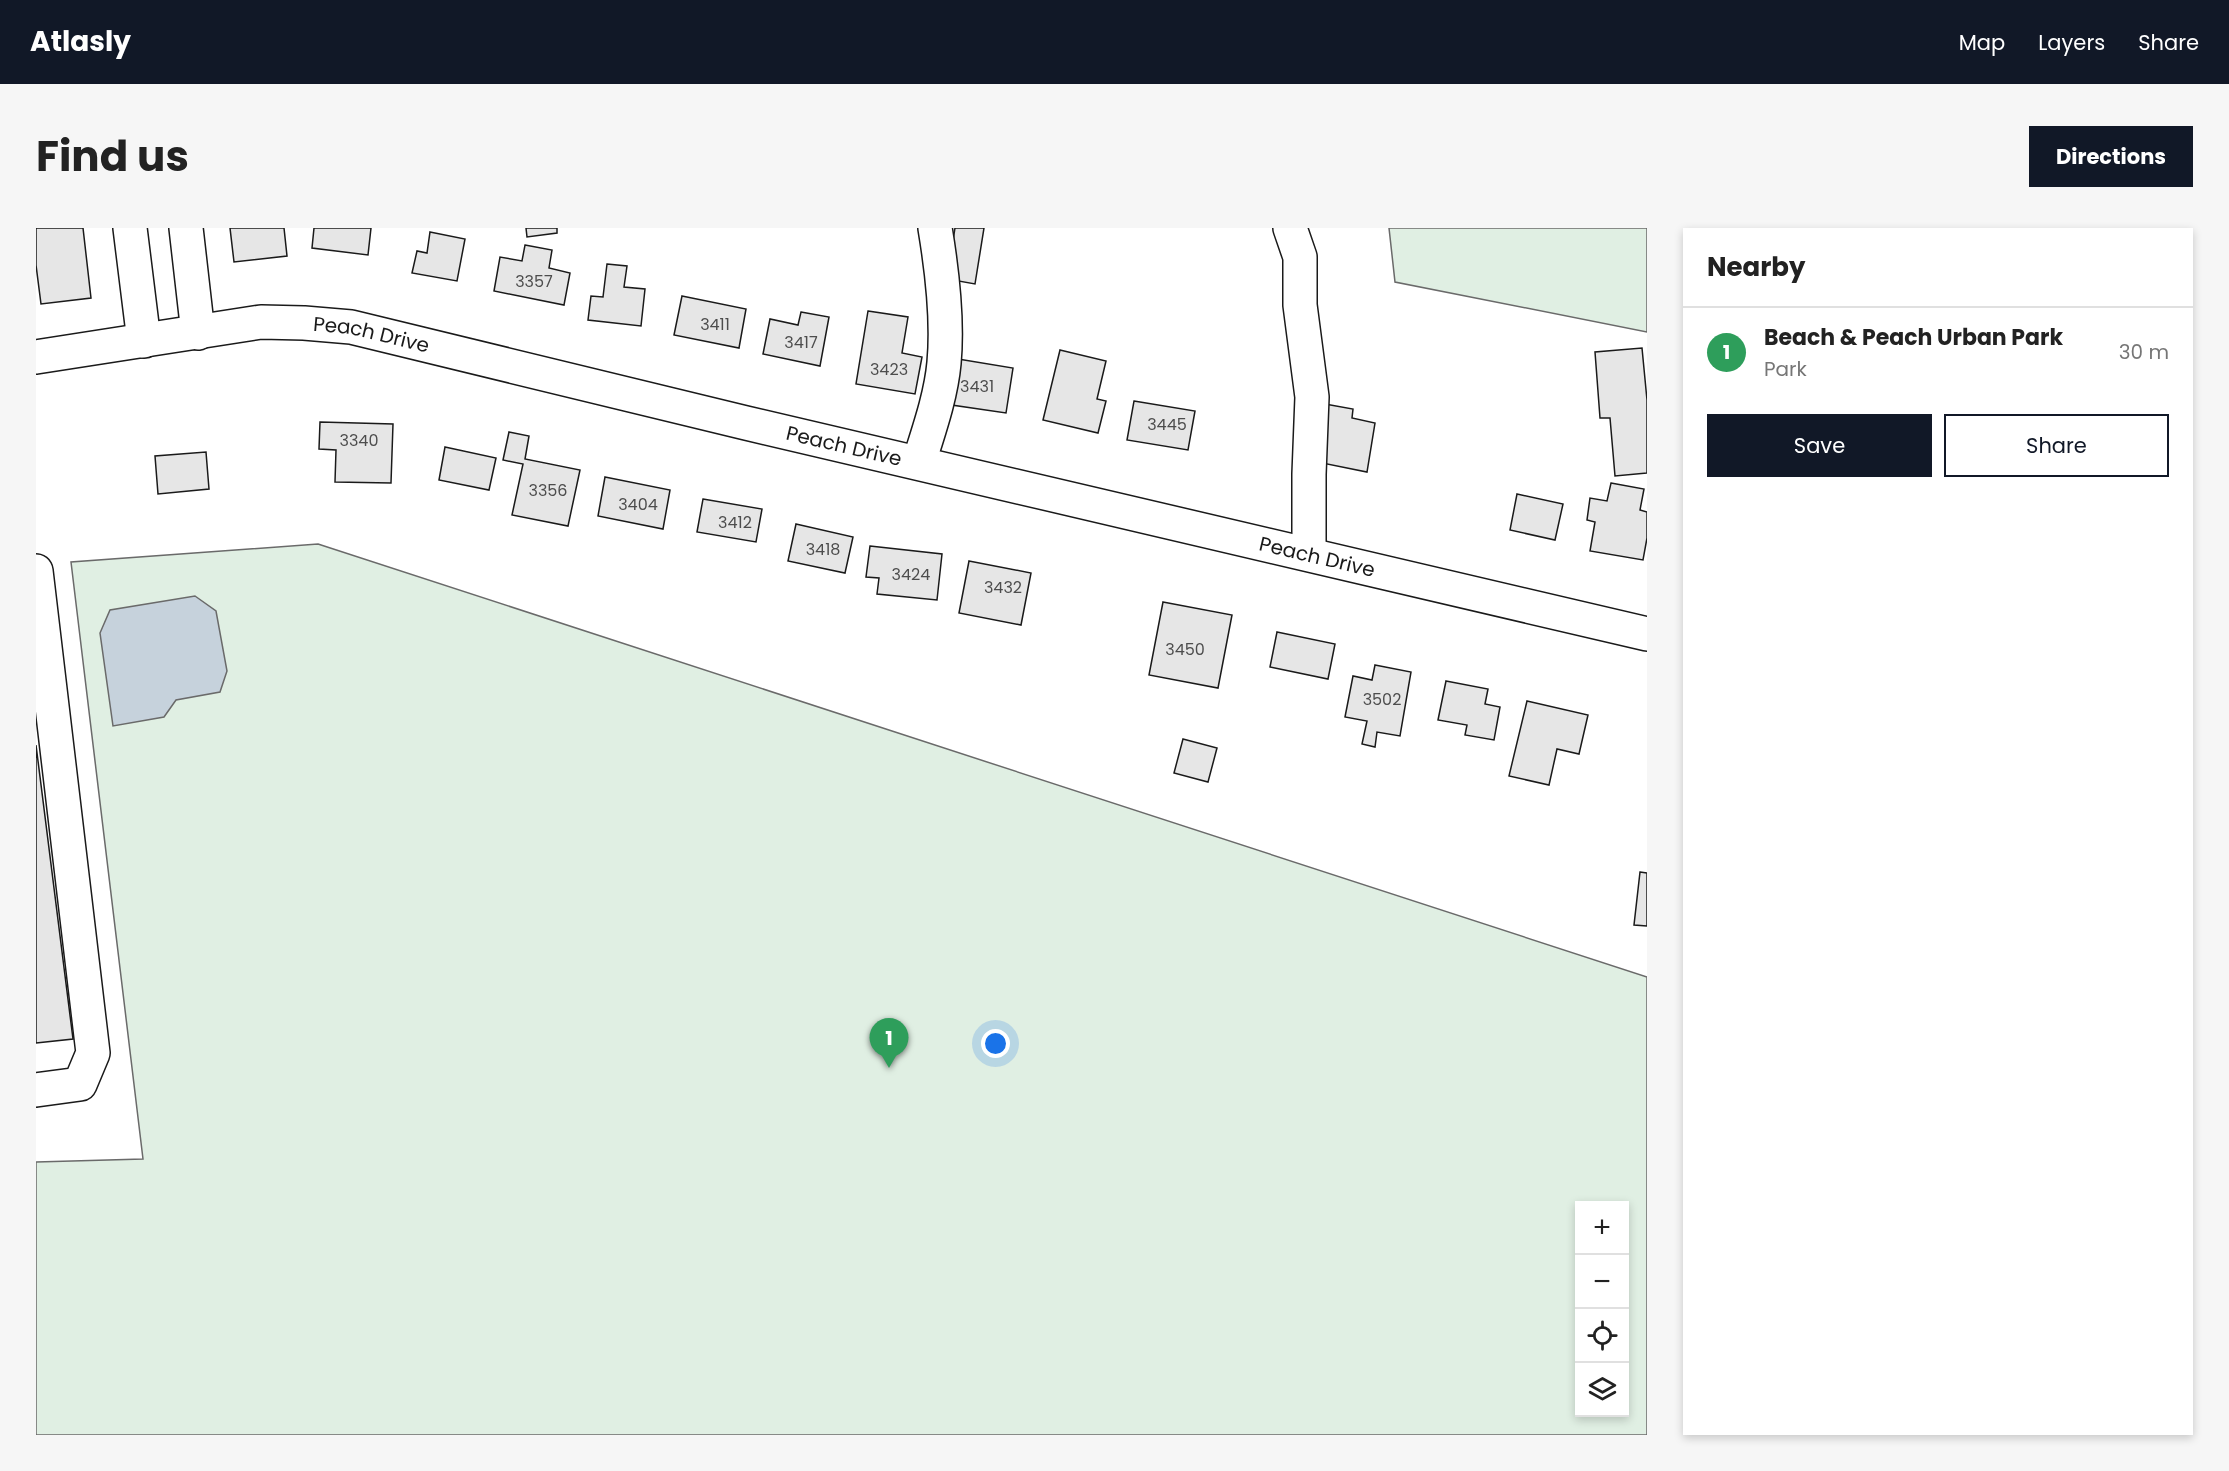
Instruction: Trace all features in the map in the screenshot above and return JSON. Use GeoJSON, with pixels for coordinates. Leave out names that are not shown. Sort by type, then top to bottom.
{"type":"FeatureCollection","features":[{"type":"Feature","properties":{"kind":"street"},"geometry":{"type":"LineString","coordinates":[[130,228],[144,341]]}},
{"type":"Feature","properties":{"kind":"street"},"geometry":{"type":"LineString","coordinates":[[186,228],[198,333]]}},
{"type":"Feature","properties":{"kind":"street"},"geometry":{"type":"LineString","coordinates":[[919,462],[933,416],[944,362],[943,296],[935,228]]}},
{"type":"Feature","properties":{"kind":"street"},"geometry":{"type":"LineString","coordinates":[[1290,228],[1300,257],[1300,305],[1312,397],[1309,555]]}},
{"type":"Feature","properties":{"kind":"street","name":"Peach Drive"},"geometry":{"type":"LineString","coordinates":[[36,357],[261,322],[351,327],[746,423],[1647,634]]}},
{"type":"Feature","properties":{"kind":"street"},"geometry":{"type":"LineString","coordinates":[[36,570],[93,1053],[80,1084],[36,1090]]}},
{"type":"Feature","properties":{"kind":"green space"},"geometry":{"type":"Polygon","coordinates":[[[1389,228],[1647,228],[1647,332],[1395,282],[1389,228]]]}},
{"type":"Feature","properties":{"kind":"green space"},"geometry":{"type":"Polygon","coordinates":[[[318,544],[1647,977],[1647,1435],[36,1435],[36,1162],[143,1159],[71,562],[318,544]]]}},
{"type":"Feature","properties":{"kind":"shaded area"},"geometry":{"type":"Polygon","coordinates":[[[195,596],[216,611],[227,671],[220,692],[176,700],[164,717],[113,726],[100,633],[110,610],[195,596]]]}},
{"type":"Feature","properties":{"kind":"building"},"geometry":{"type":"Polygon","coordinates":[[[36,228],[83,228],[91,298],[41,304],[36,265],[36,228]]]}},
{"type":"Feature","properties":{"kind":"building"},"geometry":{"type":"Polygon","coordinates":[[[230,228],[284,228],[287,256],[234,262],[230,228]]]}},
{"type":"Feature","properties":{"kind":"building"},"geometry":{"type":"Polygon","coordinates":[[[314,228],[371,228],[368,255],[312,248],[314,228]]]}},
{"type":"Feature","properties":{"kind":"building"},"geometry":{"type":"Polygon","coordinates":[[[526,228],[557,228],[557,233],[527,237],[526,228]]]}},
{"type":"Feature","properties":{"kind":"building"},"geometry":{"type":"Polygon","coordinates":[[[955,228],[984,228],[975,284],[947,279],[955,228]]]}},
{"type":"Feature","properties":{"kind":"building"},"geometry":{"type":"Polygon","coordinates":[[[430,232],[465,239],[457,281],[412,273],[417,251],[427,253],[430,232]]]}},
{"type":"Feature","properties":{"kind":"building"},"geometry":{"type":"Polygon","coordinates":[[[525,245],[552,250],[549,268],[570,273],[564,305],[494,291],[500,257],[522,261],[525,245]]]}},
{"type":"Feature","properties":{"kind":"building"},"geometry":{"type":"Polygon","coordinates":[[[607,264],[627,266],[624,287],[645,289],[641,326],[588,320],[591,296],[603,297],[607,264]]]}},
{"type":"Feature","properties":{"kind":"building"},"geometry":{"type":"Polygon","coordinates":[[[682,296],[746,309],[739,348],[674,335],[682,296]]]}},
{"type":"Feature","properties":{"kind":"building"},"geometry":{"type":"Polygon","coordinates":[[[868,311],[908,317],[902,353],[922,357],[915,394],[856,384],[868,311]]]}},
{"type":"Feature","properties":{"kind":"building"},"geometry":{"type":"Polygon","coordinates":[[[801,312],[829,317],[820,366],[763,354],[770,319],[798,325],[801,312]]]}},
{"type":"Feature","properties":{"kind":"building"},"geometry":{"type":"Polygon","coordinates":[[[1642,348],[1647,400],[1647,473],[1615,476],[1610,418],[1600,418],[1595,352],[1642,348]]]}},
{"type":"Feature","properties":{"kind":"building"},"geometry":{"type":"Polygon","coordinates":[[[1060,350],[1106,361],[1097,399],[1106,401],[1098,433],[1043,420],[1060,350]]]}},
{"type":"Feature","properties":{"kind":"building"},"geometry":{"type":"Polygon","coordinates":[[[952,358],[1013,368],[1006,413],[945,404],[952,358]]]}},
{"type":"Feature","properties":{"kind":"building"},"geometry":{"type":"Polygon","coordinates":[[[1134,401],[1195,411],[1188,450],[1127,440],[1134,401]]]}},
{"type":"Feature","properties":{"kind":"building"},"geometry":{"type":"Polygon","coordinates":[[[1325,404],[1353,409],[1352,418],[1375,423],[1367,472],[1322,463],[1325,404]]]}},
{"type":"Feature","properties":{"kind":"building"},"geometry":{"type":"Polygon","coordinates":[[[320,422],[393,424],[391,483],[335,482],[336,450],[319,449],[320,422]]]}},
{"type":"Feature","properties":{"kind":"building"},"geometry":{"type":"Polygon","coordinates":[[[509,432],[529,436],[525,459],[580,470],[568,526],[512,515],[523,464],[503,460],[509,432]]]}},
{"type":"Feature","properties":{"kind":"building"},"geometry":{"type":"Polygon","coordinates":[[[445,447],[496,458],[489,490],[439,480],[445,447]]]}},
{"type":"Feature","properties":{"kind":"building"},"geometry":{"type":"Polygon","coordinates":[[[206,452],[209,489],[158,494],[155,456],[206,452]]]}},
{"type":"Feature","properties":{"kind":"building"},"geometry":{"type":"Polygon","coordinates":[[[605,477],[670,490],[663,529],[598,516],[605,477]]]}},
{"type":"Feature","properties":{"kind":"building"},"geometry":{"type":"Polygon","coordinates":[[[1611,483],[1644,489],[1640,510],[1647,512],[1647,538],[1643,560],[1590,551],[1595,522],[1587,520],[1590,498],[1607,501],[1611,483]]]}},
{"type":"Feature","properties":{"kind":"building"},"geometry":{"type":"Polygon","coordinates":[[[1517,494],[1563,504],[1555,540],[1510,530],[1517,494]]]}},
{"type":"Feature","properties":{"kind":"building"},"geometry":{"type":"Polygon","coordinates":[[[703,499],[762,509],[756,542],[697,532],[703,499]]]}},
{"type":"Feature","properties":{"kind":"building"},"geometry":{"type":"Polygon","coordinates":[[[796,524],[853,537],[845,573],[788,561],[796,524]]]}},
{"type":"Feature","properties":{"kind":"building"},"geometry":{"type":"Polygon","coordinates":[[[870,546],[942,554],[937,600],[877,594],[879,578],[866,577],[870,546]]]}},
{"type":"Feature","properties":{"kind":"building"},"geometry":{"type":"Polygon","coordinates":[[[969,561],[1031,573],[1021,625],[959,613],[969,561]]]}},
{"type":"Feature","properties":{"kind":"building"},"geometry":{"type":"Polygon","coordinates":[[[1163,602],[1232,615],[1218,688],[1149,675],[1163,602]]]}},
{"type":"Feature","properties":{"kind":"building"},"geometry":{"type":"Polygon","coordinates":[[[1277,632],[1335,644],[1328,679],[1270,667],[1277,632]]]}},
{"type":"Feature","properties":{"kind":"building"},"geometry":{"type":"Polygon","coordinates":[[[1375,665],[1411,672],[1400,736],[1377,732],[1375,747],[1362,744],[1367,721],[1345,717],[1353,676],[1372,680],[1375,665]]]}},
{"type":"Feature","properties":{"kind":"building"},"geometry":{"type":"Polygon","coordinates":[[[1446,681],[1488,689],[1485,704],[1500,707],[1494,740],[1465,735],[1467,725],[1438,720],[1446,681]]]}},
{"type":"Feature","properties":{"kind":"building"},"geometry":{"type":"Polygon","coordinates":[[[1527,701],[1588,715],[1579,754],[1557,749],[1549,785],[1509,776],[1527,701]]]}},
{"type":"Feature","properties":{"kind":"building"},"geometry":{"type":"Polygon","coordinates":[[[1183,739],[1217,748],[1208,782],[1174,773],[1183,739]]]}},
{"type":"Feature","properties":{"kind":"building"},"geometry":{"type":"Polygon","coordinates":[[[36,745],[73,1039],[36,1043],[36,745]]]}},
{"type":"Feature","properties":{"kind":"building"},"geometry":{"type":"Polygon","coordinates":[[[1640,872],[1647,873],[1647,926],[1634,925],[1640,872]]]}},
{"type":"Feature","properties":{"kind":"place","name":"Beach & Peach Urban Park"},"geometry":{"type":"Point","coordinates":[889,1068]}}]}
